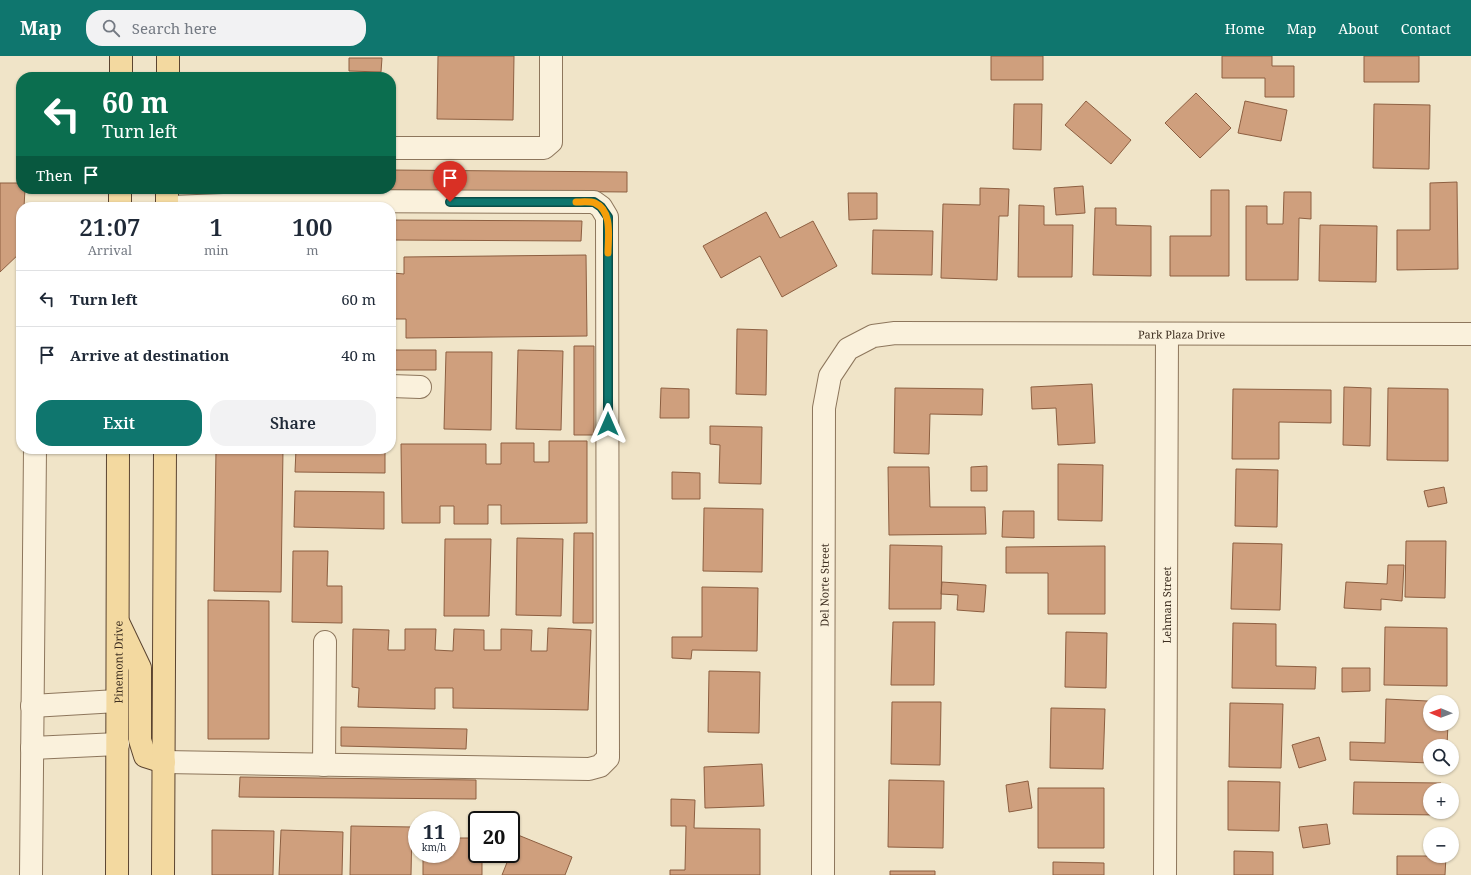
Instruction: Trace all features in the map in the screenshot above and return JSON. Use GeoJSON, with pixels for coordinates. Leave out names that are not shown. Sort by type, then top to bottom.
{"type":"FeatureCollection","features":[{"type":"Feature","properties":{"kind":"main road"},"geometry":{"type":"LineString","coordinates":[[121,56],[121,72]]}},
{"type":"Feature","properties":{"kind":"main road"},"geometry":{"type":"LineString","coordinates":[[168,56],[168,72]]}},
{"type":"Feature","properties":{"kind":"main road","name":"Pinemont Drive"},"geometry":{"type":"LineString","coordinates":[[117,875],[118,454]]}},
{"type":"Feature","properties":{"kind":"main road"},"geometry":{"type":"LineString","coordinates":[[163,875],[165,454]]}},
{"type":"Feature","properties":{"kind":"main road"},"geometry":{"type":"LineString","coordinates":[[117,619],[140,668],[140,740],[145,756],[164,762]]}},
{"type":"Feature","properties":{"kind":"street"},"geometry":{"type":"LineString","coordinates":[[396,148],[544,148],[551,142],[551,56]]}},
{"type":"Feature","properties":{"kind":"street"},"geometry":{"type":"LineString","coordinates":[[164,762],[589,769],[600,766],[608,758],[608,217],[601,207],[594,202],[396,203]]}},
{"type":"Feature","properties":{"kind":"street","name":"Park Plaza Drive"},"geometry":{"type":"LineString","coordinates":[[892,333],[1471,334]]}},
{"type":"Feature","properties":{"kind":"street","name":"Del Norte Street"},"geometry":{"type":"LineString","coordinates":[[824,875],[824,408],[830,376],[848,349],[873,336],[892,333]]}},
{"type":"Feature","properties":{"kind":"street","name":"Lehman Street"},"geometry":{"type":"LineString","coordinates":[[1165,875],[1167,334]]}},
{"type":"Feature","properties":{"kind":"street"},"geometry":{"type":"LineString","coordinates":[[396,386],[420,387]]}},
{"type":"Feature","properties":{"kind":"street"},"geometry":{"type":"LineString","coordinates":[[31,875],[35,454]]}},
{"type":"Feature","properties":{"kind":"street"},"geometry":{"type":"LineString","coordinates":[[324,765],[325,642]]}},
{"type":"Feature","properties":{"kind":"street"},"geometry":{"type":"LineString","coordinates":[[32,706],[117,700]]}},
{"type":"Feature","properties":{"kind":"street"},"geometry":{"type":"LineString","coordinates":[[32,748],[118,744]]}},
{"type":"Feature","properties":{"kind":"building"},"geometry":{"type":"Polygon","coordinates":[[[438,56],[514,56],[513,120],[437,119],[438,56]]]}},
{"type":"Feature","properties":{"kind":"building"},"geometry":{"type":"Polygon","coordinates":[[[991,56],[1043,56],[1043,80],[991,80],[991,56]]]}},
{"type":"Feature","properties":{"kind":"building"},"geometry":{"type":"Polygon","coordinates":[[[1222,56],[1272,56],[1272,66],[1294,66],[1294,97],[1265,97],[1265,78],[1222,78],[1222,56]]]}},
{"type":"Feature","properties":{"kind":"building"},"geometry":{"type":"Polygon","coordinates":[[[1364,56],[1419,56],[1419,82],[1364,82],[1364,56]]]}},
{"type":"Feature","properties":{"kind":"building"},"geometry":{"type":"Polygon","coordinates":[[[349,58],[382,58],[381,72],[349,71],[349,58]]]}},
{"type":"Feature","properties":{"kind":"building"},"geometry":{"type":"Polygon","coordinates":[[[1196,93],[1231,128],[1200,158],[1165,123],[1196,93]]]}},
{"type":"Feature","properties":{"kind":"building"},"geometry":{"type":"Polygon","coordinates":[[[1086,101],[1131,140],[1111,164],[1065,125],[1086,101]]]}},
{"type":"Feature","properties":{"kind":"building"},"geometry":{"type":"Polygon","coordinates":[[[1245,101],[1287,110],[1281,141],[1238,133],[1245,101]]]}},
{"type":"Feature","properties":{"kind":"building"},"geometry":{"type":"Polygon","coordinates":[[[1014,104],[1042,104],[1041,150],[1013,149],[1014,104]]]}},
{"type":"Feature","properties":{"kind":"building"},"geometry":{"type":"Polygon","coordinates":[[[1374,104],[1430,105],[1429,169],[1373,168],[1374,104]]]}},
{"type":"Feature","properties":{"kind":"building"},"geometry":{"type":"Polygon","coordinates":[[[396,170],[627,172],[627,192],[396,190],[396,170]]]}},
{"type":"Feature","properties":{"kind":"building"},"geometry":{"type":"Polygon","coordinates":[[[1457,182],[1458,269],[1397,270],[1397,230],[1430,230],[1430,183],[1457,182]]]}},
{"type":"Feature","properties":{"kind":"building"},"geometry":{"type":"Polygon","coordinates":[[[0,183],[16,183],[16,194],[25,194],[24,202],[16,202],[16,257],[0,272],[0,183]]]}},
{"type":"Feature","properties":{"kind":"building"},"geometry":{"type":"Polygon","coordinates":[[[1083,186],[1085,213],[1056,215],[1054,188],[1083,186]]]}},
{"type":"Feature","properties":{"kind":"building"},"geometry":{"type":"Polygon","coordinates":[[[980,188],[1009,189],[1008,216],[999,216],[997,280],[941,278],[943,204],[980,205],[980,188]]]}},
{"type":"Feature","properties":{"kind":"building"},"geometry":{"type":"Polygon","coordinates":[[[1211,190],[1229,190],[1229,276],[1170,276],[1170,236],[1211,236],[1211,190]]]}},
{"type":"Feature","properties":{"kind":"building"},"geometry":{"type":"Polygon","coordinates":[[[1284,192],[1311,192],[1311,219],[1299,218],[1298,280],[1246,280],[1246,206],[1267,206],[1267,224],[1283,224],[1284,192]]]}},
{"type":"Feature","properties":{"kind":"building"},"geometry":{"type":"Polygon","coordinates":[[[848,193],[877,193],[877,219],[849,220],[848,193]]]}},
{"type":"Feature","properties":{"kind":"building"},"geometry":{"type":"Polygon","coordinates":[[[1019,205],[1044,206],[1044,225],[1073,225],[1072,277],[1018,277],[1019,205]]]}},
{"type":"Feature","properties":{"kind":"building"},"geometry":{"type":"Polygon","coordinates":[[[1095,208],[1116,208],[1116,225],[1151,226],[1151,276],[1093,275],[1095,208]]]}},
{"type":"Feature","properties":{"kind":"building"},"geometry":{"type":"Polygon","coordinates":[[[766,212],[780,238],[813,221],[837,266],[782,297],[760,256],[721,278],[703,246],[766,212]]]}},
{"type":"Feature","properties":{"kind":"building"},"geometry":{"type":"Polygon","coordinates":[[[396,220],[582,221],[581,241],[396,240],[396,220]]]}},
{"type":"Feature","properties":{"kind":"building"},"geometry":{"type":"Polygon","coordinates":[[[1320,225],[1377,226],[1376,282],[1319,281],[1320,225]]]}},
{"type":"Feature","properties":{"kind":"building"},"geometry":{"type":"Polygon","coordinates":[[[873,230],[933,231],[932,275],[872,274],[873,230]]]}},
{"type":"Feature","properties":{"kind":"building"},"geometry":{"type":"Polygon","coordinates":[[[586,255],[587,336],[406,338],[406,319],[396,319],[396,273],[404,274],[404,257],[586,255]]]}},
{"type":"Feature","properties":{"kind":"building"},"geometry":{"type":"Polygon","coordinates":[[[737,329],[767,330],[766,395],[736,394],[737,329]]]}},
{"type":"Feature","properties":{"kind":"building"},"geometry":{"type":"Polygon","coordinates":[[[574,346],[594,346],[594,435],[574,435],[574,346]]]}},
{"type":"Feature","properties":{"kind":"building"},"geometry":{"type":"Polygon","coordinates":[[[396,350],[436,350],[436,370],[396,370],[396,350]]]}},
{"type":"Feature","properties":{"kind":"building"},"geometry":{"type":"Polygon","coordinates":[[[518,350],[563,351],[561,430],[516,429],[518,350]]]}},
{"type":"Feature","properties":{"kind":"building"},"geometry":{"type":"Polygon","coordinates":[[[446,352],[492,352],[491,430],[444,429],[446,352]]]}},
{"type":"Feature","properties":{"kind":"building"},"geometry":{"type":"Polygon","coordinates":[[[1092,384],[1095,443],[1058,445],[1056,408],[1032,409],[1031,387],[1092,384]]]}},
{"type":"Feature","properties":{"kind":"building"},"geometry":{"type":"Polygon","coordinates":[[[1344,387],[1371,388],[1370,446],[1343,445],[1344,387]]]}},
{"type":"Feature","properties":{"kind":"building"},"geometry":{"type":"Polygon","coordinates":[[[661,388],[689,389],[689,418],[660,418],[661,388]]]}},
{"type":"Feature","properties":{"kind":"building"},"geometry":{"type":"Polygon","coordinates":[[[895,388],[983,389],[982,415],[930,414],[929,454],[894,453],[895,388]]]}},
{"type":"Feature","properties":{"kind":"building"},"geometry":{"type":"Polygon","coordinates":[[[1388,388],[1448,389],[1448,461],[1387,460],[1388,388]]]}},
{"type":"Feature","properties":{"kind":"building"},"geometry":{"type":"Polygon","coordinates":[[[1233,389],[1331,390],[1331,423],[1279,422],[1279,459],[1232,459],[1233,389]]]}},
{"type":"Feature","properties":{"kind":"building"},"geometry":{"type":"Polygon","coordinates":[[[710,426],[762,427],[761,484],[719,483],[720,445],[710,444],[710,426]]]}},
{"type":"Feature","properties":{"kind":"building"},"geometry":{"type":"Polygon","coordinates":[[[549,441],[587,441],[587,523],[501,524],[501,505],[488,505],[488,524],[454,524],[454,506],[440,506],[440,523],[402,523],[401,444],[486,444],[486,464],[501,464],[501,443],[534,443],[534,462],[549,462],[549,441]]]}},
{"type":"Feature","properties":{"kind":"building"},"geometry":{"type":"Polygon","coordinates":[[[216,454],[283,454],[281,592],[214,591],[216,454]]]}},
{"type":"Feature","properties":{"kind":"building"},"geometry":{"type":"Polygon","coordinates":[[[296,454],[385,454],[385,473],[295,472],[296,454]]]}},
{"type":"Feature","properties":{"kind":"building"},"geometry":{"type":"Polygon","coordinates":[[[1058,464],[1103,465],[1102,521],[1058,520],[1058,464]]]}},
{"type":"Feature","properties":{"kind":"building"},"geometry":{"type":"Polygon","coordinates":[[[987,466],[987,491],[971,491],[971,467],[987,466]]]}},
{"type":"Feature","properties":{"kind":"building"},"geometry":{"type":"Polygon","coordinates":[[[888,467],[929,467],[930,507],[985,507],[986,534],[889,535],[888,467]]]}},
{"type":"Feature","properties":{"kind":"building"},"geometry":{"type":"Polygon","coordinates":[[[1236,469],[1278,470],[1277,527],[1235,526],[1236,469]]]}},
{"type":"Feature","properties":{"kind":"building"},"geometry":{"type":"Polygon","coordinates":[[[672,472],[700,473],[700,499],[672,499],[672,472]]]}},
{"type":"Feature","properties":{"kind":"building"},"geometry":{"type":"Polygon","coordinates":[[[1444,487],[1447,503],[1428,507],[1424,491],[1444,487]]]}},
{"type":"Feature","properties":{"kind":"building"},"geometry":{"type":"Polygon","coordinates":[[[295,491],[384,492],[384,529],[294,527],[295,491]]]}},
{"type":"Feature","properties":{"kind":"building"},"geometry":{"type":"Polygon","coordinates":[[[704,508],[763,509],[762,572],[703,571],[704,508]]]}},
{"type":"Feature","properties":{"kind":"building"},"geometry":{"type":"Polygon","coordinates":[[[1003,511],[1034,511],[1034,538],[1002,537],[1003,511]]]}},
{"type":"Feature","properties":{"kind":"building"},"geometry":{"type":"Polygon","coordinates":[[[574,533],[593,533],[593,623],[573,623],[574,533]]]}},
{"type":"Feature","properties":{"kind":"building"},"geometry":{"type":"Polygon","coordinates":[[[517,538],[563,539],[561,616],[516,615],[517,538]]]}},
{"type":"Feature","properties":{"kind":"building"},"geometry":{"type":"Polygon","coordinates":[[[445,539],[491,539],[489,616],[444,616],[445,539]]]}},
{"type":"Feature","properties":{"kind":"building"},"geometry":{"type":"Polygon","coordinates":[[[1406,541],[1446,541],[1445,598],[1405,597],[1406,541]]]}},
{"type":"Feature","properties":{"kind":"building"},"geometry":{"type":"Polygon","coordinates":[[[1233,543],[1282,544],[1280,610],[1231,609],[1233,543]]]}},
{"type":"Feature","properties":{"kind":"building"},"geometry":{"type":"Polygon","coordinates":[[[890,545],[942,546],[941,609],[889,609],[890,545]]]}},
{"type":"Feature","properties":{"kind":"building"},"geometry":{"type":"Polygon","coordinates":[[[1105,546],[1105,614],[1048,614],[1048,573],[1006,573],[1006,547],[1105,546]]]}},
{"type":"Feature","properties":{"kind":"building"},"geometry":{"type":"Polygon","coordinates":[[[293,551],[328,551],[327,586],[342,586],[342,623],[292,622],[293,551]]]}},
{"type":"Feature","properties":{"kind":"building"},"geometry":{"type":"Polygon","coordinates":[[[1388,565],[1404,565],[1402,601],[1381,599],[1381,610],[1344,608],[1346,582],[1387,584],[1388,565]]]}},
{"type":"Feature","properties":{"kind":"building"},"geometry":{"type":"Polygon","coordinates":[[[942,582],[986,585],[984,612],[957,610],[958,595],[941,594],[942,582]]]}},
{"type":"Feature","properties":{"kind":"building"},"geometry":{"type":"Polygon","coordinates":[[[702,587],[758,588],[757,651],[692,650],[691,659],[672,658],[672,637],[702,637],[702,587]]]}},
{"type":"Feature","properties":{"kind":"building"},"geometry":{"type":"Polygon","coordinates":[[[208,600],[269,601],[269,739],[208,739],[208,600]]]}},
{"type":"Feature","properties":{"kind":"building"},"geometry":{"type":"Polygon","coordinates":[[[893,622],[935,622],[934,685],[891,685],[893,622]]]}},
{"type":"Feature","properties":{"kind":"building"},"geometry":{"type":"Polygon","coordinates":[[[1233,623],[1276,624],[1276,666],[1316,667],[1315,689],[1232,688],[1233,623]]]}},
{"type":"Feature","properties":{"kind":"building"},"geometry":{"type":"Polygon","coordinates":[[[1385,627],[1447,628],[1447,686],[1384,685],[1385,627]]]}},
{"type":"Feature","properties":{"kind":"building"},"geometry":{"type":"Polygon","coordinates":[[[548,628],[591,630],[588,710],[453,708],[453,688],[435,688],[435,709],[358,707],[359,688],[352,687],[353,629],[389,630],[388,650],[405,650],[405,629],[436,629],[435,650],[453,651],[454,629],[484,630],[484,650],[501,650],[501,629],[532,630],[531,651],[547,651],[548,628]]]}},
{"type":"Feature","properties":{"kind":"building"},"geometry":{"type":"Polygon","coordinates":[[[1066,632],[1107,633],[1106,688],[1065,687],[1066,632]]]}},
{"type":"Feature","properties":{"kind":"building"},"geometry":{"type":"Polygon","coordinates":[[[1342,668],[1370,668],[1370,691],[1342,692],[1342,668]]]}},
{"type":"Feature","properties":{"kind":"building"},"geometry":{"type":"Polygon","coordinates":[[[709,671],[760,672],[759,733],[708,732],[709,671]]]}},
{"type":"Feature","properties":{"kind":"building"},"geometry":{"type":"Polygon","coordinates":[[[1386,699],[1423,701],[1423,731],[1448,731],[1447,739],[1423,739],[1423,763],[1350,760],[1350,742],[1385,743],[1386,699]]]}},
{"type":"Feature","properties":{"kind":"building"},"geometry":{"type":"Polygon","coordinates":[[[892,702],[941,702],[940,765],[891,764],[892,702]]]}},
{"type":"Feature","properties":{"kind":"building"},"geometry":{"type":"Polygon","coordinates":[[[1230,703],[1283,704],[1281,768],[1229,767],[1230,703]]]}},
{"type":"Feature","properties":{"kind":"building"},"geometry":{"type":"Polygon","coordinates":[[[1051,708],[1105,709],[1103,769],[1050,768],[1051,708]]]}},
{"type":"Feature","properties":{"kind":"building"},"geometry":{"type":"Polygon","coordinates":[[[341,727],[467,729],[466,749],[341,746],[341,727]]]}},
{"type":"Feature","properties":{"kind":"building"},"geometry":{"type":"Polygon","coordinates":[[[1319,737],[1326,760],[1299,768],[1292,745],[1319,737]]]}},
{"type":"Feature","properties":{"kind":"building"},"geometry":{"type":"Polygon","coordinates":[[[762,764],[764,806],[705,808],[704,767],[762,764]]]}},
{"type":"Feature","properties":{"kind":"building"},"geometry":{"type":"Polygon","coordinates":[[[240,777],[476,780],[476,799],[239,797],[240,777]]]}},
{"type":"Feature","properties":{"kind":"building"},"geometry":{"type":"Polygon","coordinates":[[[889,780],[944,781],[943,848],[888,847],[889,780]]]}},
{"type":"Feature","properties":{"kind":"building"},"geometry":{"type":"Polygon","coordinates":[[[1028,781],[1032,808],[1009,812],[1006,785],[1028,781]]]}},
{"type":"Feature","properties":{"kind":"building"},"geometry":{"type":"Polygon","coordinates":[[[1228,781],[1280,782],[1279,831],[1228,830],[1228,781]]]}},
{"type":"Feature","properties":{"kind":"building"},"geometry":{"type":"Polygon","coordinates":[[[1354,782],[1441,783],[1423,783],[1423,815],[1353,814],[1354,782]]]}},
{"type":"Feature","properties":{"kind":"building"},"geometry":{"type":"Polygon","coordinates":[[[1038,788],[1104,788],[1104,848],[1038,848],[1038,788]]]}},
{"type":"Feature","properties":{"kind":"building"},"geometry":{"type":"Polygon","coordinates":[[[671,799],[695,800],[694,828],[760,829],[760,875],[670,875],[670,870],[685,870],[686,826],[671,826],[671,799]]]}},
{"type":"Feature","properties":{"kind":"building"},"geometry":{"type":"Polygon","coordinates":[[[1327,824],[1330,844],[1303,848],[1299,827],[1327,824]]]}},
{"type":"Feature","properties":{"kind":"building"},"geometry":{"type":"Polygon","coordinates":[[[351,826],[408,827],[408,863],[411,863],[411,875],[350,875],[351,826]]]}},
{"type":"Feature","properties":{"kind":"building"},"geometry":{"type":"Polygon","coordinates":[[[212,830],[274,831],[273,875],[212,875],[212,830]]]}},
{"type":"Feature","properties":{"kind":"building"},"geometry":{"type":"Polygon","coordinates":[[[281,830],[343,832],[342,875],[279,875],[281,830]]]}},
{"type":"Feature","properties":{"kind":"building"},"geometry":{"type":"Polygon","coordinates":[[[520,836],[572,857],[565,875],[502,875],[507,863],[520,863],[520,836]]]}},
{"type":"Feature","properties":{"kind":"building"},"geometry":{"type":"Polygon","coordinates":[[[460,838],[468,838],[468,863],[482,863],[482,875],[423,875],[423,863],[460,863],[460,838]]]}},
{"type":"Feature","properties":{"kind":"building"},"geometry":{"type":"Polygon","coordinates":[[[1234,851],[1273,852],[1273,875],[1234,875],[1234,851]]]}},
{"type":"Feature","properties":{"kind":"building"},"geometry":{"type":"Polygon","coordinates":[[[1397,856],[1423,856],[1423,863],[1446,863],[1445,875],[1397,875],[1397,856]]]}},
{"type":"Feature","properties":{"kind":"building"},"geometry":{"type":"Polygon","coordinates":[[[1053,862],[1104,863],[1104,875],[1053,875],[1053,862]]]}},
{"type":"Feature","properties":{"kind":"building"},"geometry":{"type":"Polygon","coordinates":[[[890,871],[935,871],[935,875],[890,875],[890,871]]]}},
{"type":"Feature","properties":{"kind":"slow traffic"},"geometry":{"type":"LineString","coordinates":[[576,202],[594,202],[601,207],[608,217],[608,253]]}},
{"type":"Feature","properties":{"kind":"route"},"geometry":{"type":"LineString","coordinates":[[450,202],[594,202],[601,207],[608,217],[608,424]]}}]}
